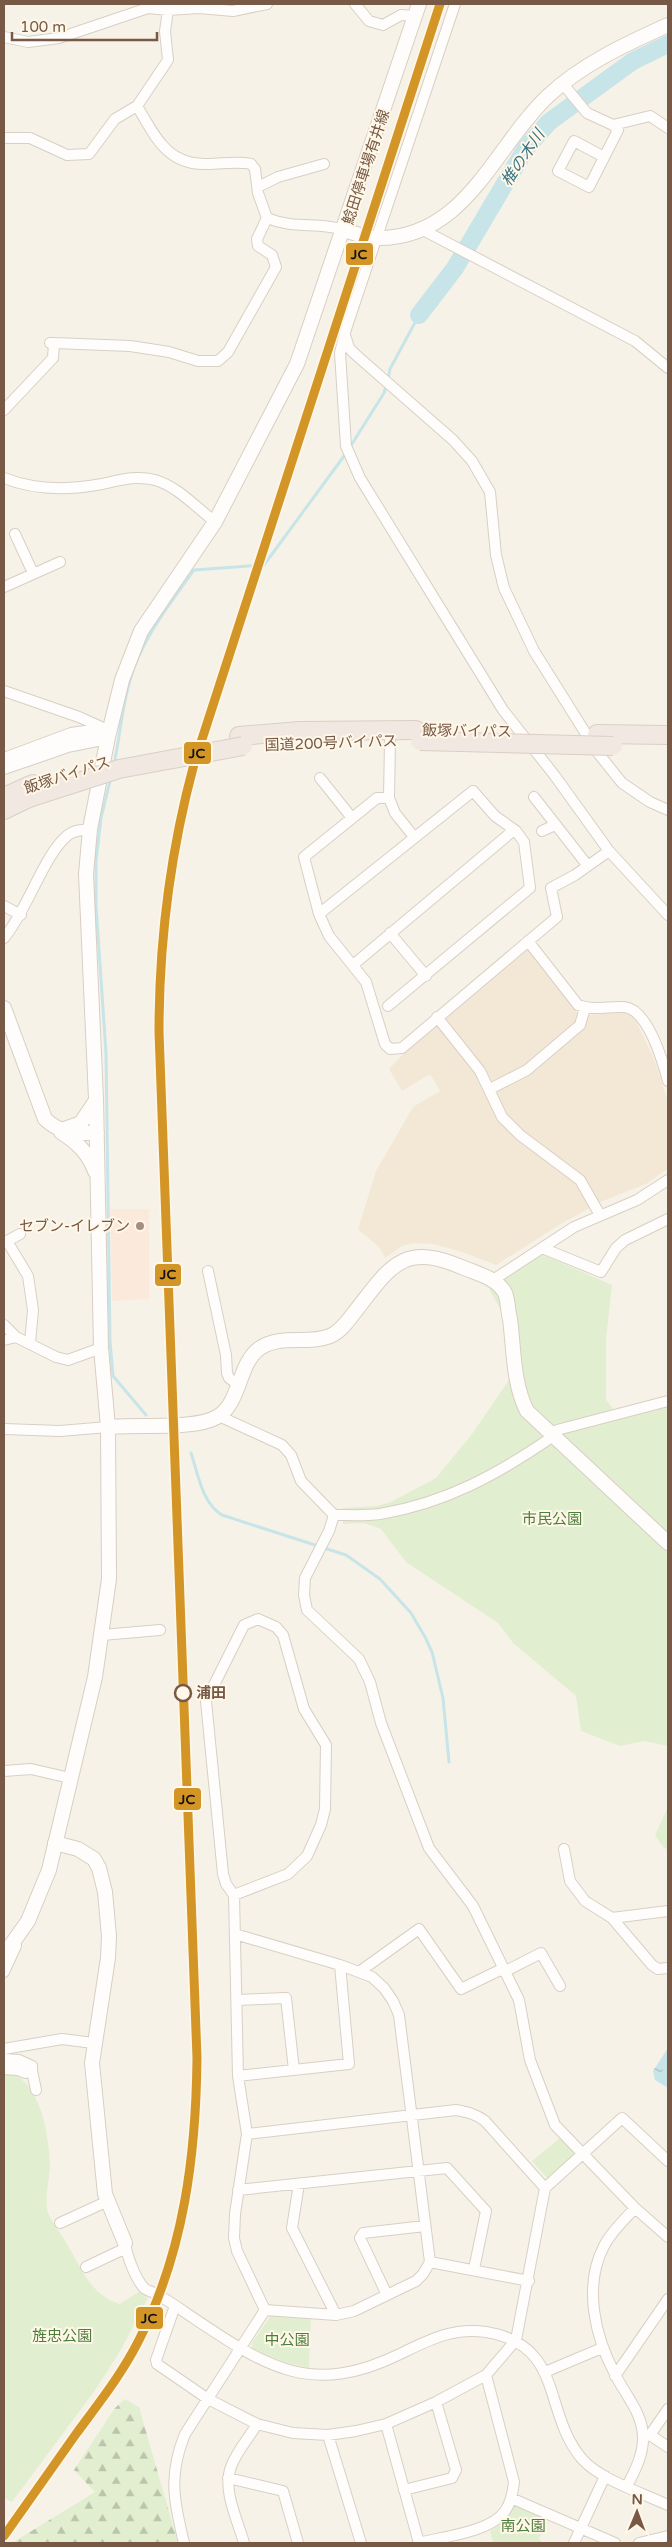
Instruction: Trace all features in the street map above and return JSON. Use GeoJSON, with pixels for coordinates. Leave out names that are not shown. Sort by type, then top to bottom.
{"type":"FeatureCollection","features":[{"type":"Feature","properties":{"kind":"highway","name":"飯塚バイパス"},"geometry":{"type":"LineString","coordinates":[[241,741],[300,731],[418,735],[668,735]]}},
{"type":"Feature","properties":{"kind":"highway","name":"国道200号バイパス"},"geometry":{"type":"LineString","coordinates":[[4,810],[31,791],[241,741],[390,741],[418,735],[613,746],[668,747]]}},
{"type":"Feature","properties":{"kind":"highway","name":"飯塚バイパス"},"geometry":{"type":"LineString","coordinates":[[4,797],[31,791]]}},
{"type":"Feature","properties":{"kind":"street"},"geometry":{"type":"LineString","coordinates":[[4,37],[28,42],[59,38],[148,8],[168,10],[199,8],[233,11],[267,4]]}},
{"type":"Feature","properties":{"kind":"street"},"geometry":{"type":"LineString","coordinates":[[355,4],[369,21],[383,25],[401,15],[417,10]]}},
{"type":"Feature","properties":{"kind":"street"},"geometry":{"type":"LineString","coordinates":[[455,4],[374,238],[340,353],[346,446],[360,478],[503,710],[555,776],[609,851],[668,915]]}},
{"type":"Feature","properties":{"kind":"street"},"geometry":{"type":"LineString","coordinates":[[4,138],[30,138],[67,155],[88,154],[115,119],[137,106],[168,60],[165,31],[168,10]]}},
{"type":"Feature","properties":{"kind":"street","name":"鯰田停車場有井線"},"geometry":{"type":"LineString","coordinates":[[417,10],[344,230],[374,238],[398,235],[421,229],[442,218],[463,202],[483,180],[531,114],[562,84],[593,62],[668,24]]}},
{"type":"Feature","properties":{"kind":"street"},"geometry":{"type":"LineString","coordinates":[[562,84],[588,113],[613,125],[618,130],[589,187],[558,171],[574,141],[604,157]]}},
{"type":"Feature","properties":{"kind":"street"},"geometry":{"type":"LineString","coordinates":[[4,410],[53,358],[51,343],[115,344],[169,352],[198,361],[218,361],[228,352],[276,267],[272,255],[258,246],[257,239],[267,218],[255,169],[251,164],[194,165],[184,162],[165,150],[137,106]]}},
{"type":"Feature","properties":{"kind":"street"},"geometry":{"type":"LineString","coordinates":[[613,125],[650,116],[668,128]]}},
{"type":"Feature","properties":{"kind":"street"},"geometry":{"type":"LineString","coordinates":[[258,187],[278,177],[324,164]]}},
{"type":"Feature","properties":{"kind":"street"},"geometry":{"type":"LineString","coordinates":[[4,1972],[49,1870],[95,1677],[102,1635],[110,1560],[108,1428],[100,1348],[96,1099],[87,907],[90,829],[106,732],[129,659],[141,631],[215,522],[297,364],[344,230],[323,225],[291,226],[267,218]]}},
{"type":"Feature","properties":{"kind":"street"},"geometry":{"type":"LineString","coordinates":[[421,229],[635,341],[668,368]]}},
{"type":"Feature","properties":{"kind":"street"},"geometry":{"type":"LineString","coordinates":[[345,334],[349,348],[453,440],[472,461],[490,492],[496,555],[504,588],[534,651],[593,746],[622,783],[650,802],[668,810]]}},
{"type":"Feature","properties":{"kind":"street"},"geometry":{"type":"LineString","coordinates":[[4,478],[53,489],[101,484],[140,477],[156,480],[168,486],[215,522]]}},
{"type":"Feature","properties":{"kind":"street"},"geometry":{"type":"LineString","coordinates":[[15,534],[33,573]]}},
{"type":"Feature","properties":{"kind":"street"},"geometry":{"type":"LineString","coordinates":[[4,587],[60,562]]}},
{"type":"Feature","properties":{"kind":"street"},"geometry":{"type":"LineString","coordinates":[[4,691],[79,717],[106,732]]}},
{"type":"Feature","properties":{"kind":"street"},"geometry":{"type":"LineString","coordinates":[[4,758],[71,733],[106,732]]}},
{"type":"Feature","properties":{"kind":"street"},"geometry":{"type":"LineString","coordinates":[[4,768],[106,732]]}},
{"type":"Feature","properties":{"kind":"street"},"geometry":{"type":"LineString","coordinates":[[390,741],[390,798],[395,813],[414,837]]}},
{"type":"Feature","properties":{"kind":"street"},"geometry":{"type":"LineString","coordinates":[[320,778],[352,818]]}},
{"type":"Feature","properties":{"kind":"street"},"geometry":{"type":"LineString","coordinates":[[319,914],[473,791],[524,842],[530,888],[426,976],[387,1006]]}},
{"type":"Feature","properties":{"kind":"street"},"geometry":{"type":"LineString","coordinates":[[534,797],[588,866]]}},
{"type":"Feature","properties":{"kind":"street"},"geometry":{"type":"LineString","coordinates":[[390,798],[376,798],[304,857],[319,914],[329,936],[366,982],[385,1044],[390,1049],[402,1048],[557,917],[551,888],[609,851]]}},
{"type":"Feature","properties":{"kind":"street"},"geometry":{"type":"LineString","coordinates":[[542,831],[555,825]]}},
{"type":"Feature","properties":{"kind":"street"},"geometry":{"type":"LineString","coordinates":[[4,938],[21,915],[57,845],[77,830],[90,829]]}},
{"type":"Feature","properties":{"kind":"street"},"geometry":{"type":"LineString","coordinates":[[353,965],[514,830]]}},
{"type":"Feature","properties":{"kind":"street"},"geometry":{"type":"LineString","coordinates":[[4,906],[21,915]]}},
{"type":"Feature","properties":{"kind":"street"},"geometry":{"type":"LineString","coordinates":[[390,933],[426,976]]}},
{"type":"Feature","properties":{"kind":"street"},"geometry":{"type":"LineString","coordinates":[[528,941],[578,1005],[585,1008],[628,1007],[636,1012],[658,1047],[668,1082]]}},
{"type":"Feature","properties":{"kind":"street"},"geometry":{"type":"LineString","coordinates":[[4,1008],[40,1110],[45,1119],[76,1142],[87,1153],[97,1175]]}},
{"type":"Feature","properties":{"kind":"street"},"geometry":{"type":"LineString","coordinates":[[490,1089],[527,1070],[580,1025],[585,1008]]}},
{"type":"Feature","properties":{"kind":"street"},"geometry":{"type":"LineString","coordinates":[[437,1017],[480,1071],[502,1117],[509,1125],[580,1180],[600,1215]]}},
{"type":"Feature","properties":{"kind":"street"},"geometry":{"type":"LineString","coordinates":[[58,1130],[81,1123],[96,1099]]}},
{"type":"Feature","properties":{"kind":"street"},"geometry":{"type":"LineString","coordinates":[[58,1130],[68,1133],[97,1133]]}},
{"type":"Feature","properties":{"kind":"street"},"geometry":{"type":"LineString","coordinates":[[493,1280],[574,1227],[637,1200],[668,1180]]}},
{"type":"Feature","properties":{"kind":"street"},"geometry":{"type":"LineString","coordinates":[[542,1248],[601,1272],[616,1248],[625,1240],[668,1220]]}},
{"type":"Feature","properties":{"kind":"street"},"geometry":{"type":"LineString","coordinates":[[20,1234],[7,1241],[28,1276],[33,1310],[30,1343]]}},
{"type":"Feature","properties":{"kind":"street"},"geometry":{"type":"LineString","coordinates":[[4,1429],[60,1431],[192,1424],[219,1416],[231,1403],[246,1368],[259,1348],[276,1340],[315,1340],[331,1336],[344,1325],[378,1279],[400,1262],[412,1257],[442,1258],[493,1280],[505,1294],[520,1396],[527,1412],[668,1544]]}},
{"type":"Feature","properties":{"kind":"street"},"geometry":{"type":"LineString","coordinates":[[208,1271],[226,1355],[227,1373],[239,1385]]}},
{"type":"Feature","properties":{"kind":"street"},"geometry":{"type":"LineString","coordinates":[[4,1325],[16,1337],[56,1357],[68,1360],[100,1348]]}},
{"type":"Feature","properties":{"kind":"street"},"geometry":{"type":"LineString","coordinates":[[4,1340],[16,1337]]}},
{"type":"Feature","properties":{"kind":"street"},"geometry":{"type":"LineString","coordinates":[[219,1416],[282,1445],[291,1455],[301,1481],[334,1516],[380,1514],[448,1496],[506,1468],[552,1437],[558,1430],[668,1401]]}},
{"type":"Feature","properties":{"kind":"street"},"geometry":{"type":"LineString","coordinates":[[334,1516],[329,1531],[305,1578],[304,1595],[307,1610],[359,1660],[370,1682],[381,1723],[429,1848],[473,1906],[519,2000],[530,2060],[555,2125],[582,2156],[635,2208],[668,2237]]}},
{"type":"Feature","properties":{"kind":"street"},"geometry":{"type":"LineString","coordinates":[[234,1895],[288,1874],[307,1856],[321,1826],[325,1809],[326,1745],[304,1709],[283,1635],[276,1626],[258,1620],[244,1625],[206,1701],[223,1874],[226,1884],[234,1895],[238,2076],[246,2134],[238,2190],[234,2238],[238,2251],[266,2310]]}},
{"type":"Feature","properties":{"kind":"street"},"geometry":{"type":"LineString","coordinates":[[102,1635],[160,1630]]}},
{"type":"Feature","properties":{"kind":"street"},"geometry":{"type":"LineString","coordinates":[[4,1771],[31,1770],[70,1778]]}},
{"type":"Feature","properties":{"kind":"street"},"geometry":{"type":"LineString","coordinates":[[55,1843],[78,1849],[94,1859],[99,1868],[105,1892],[108,1913],[108,1958],[93,2043],[92,2063],[96,2118],[103,2177],[108,2201],[145,2289],[175,2306],[239,2349],[273,2366],[304,2374],[327,2376],[373,2367],[435,2337],[452,2332],[487,2332],[516,2340],[535,2357],[545,2372],[565,2433],[583,2459],[605,2476],[668,2505]]}},
{"type":"Feature","properties":{"kind":"street"},"geometry":{"type":"LineString","coordinates":[[564,1849],[570,1881],[585,1900],[612,1918],[652,1965],[658,1969],[668,1968]]}},
{"type":"Feature","properties":{"kind":"street"},"geometry":{"type":"LineString","coordinates":[[612,1918],[668,1911]]}},
{"type":"Feature","properties":{"kind":"street"},"geometry":{"type":"LineString","coordinates":[[4,1955],[28,1921]]}},
{"type":"Feature","properties":{"kind":"street"},"geometry":{"type":"LineString","coordinates":[[359,1972],[419,1929],[461,1989],[542,1953],[560,1986]]}},
{"type":"Feature","properties":{"kind":"street"},"geometry":{"type":"LineString","coordinates":[[235,1934],[359,1972],[372,1978],[384,1988],[393,2001],[399,2015],[430,2262],[416,2281],[354,2311],[336,2315],[266,2310]]}},
{"type":"Feature","properties":{"kind":"street"},"geometry":{"type":"LineString","coordinates":[[238,2076],[350,2064],[340,1965]]}},
{"type":"Feature","properties":{"kind":"street"},"geometry":{"type":"LineString","coordinates":[[237,2000],[286,1998],[294,2070]]}},
{"type":"Feature","properties":{"kind":"street"},"geometry":{"type":"LineString","coordinates":[[4,2049],[62,2039],[93,2043]]}},
{"type":"Feature","properties":{"kind":"street"},"geometry":{"type":"LineString","coordinates":[[4,2059],[25,2062],[32,2066],[36,2090]]}},
{"type":"Feature","properties":{"kind":"street"},"geometry":{"type":"LineString","coordinates":[[4,2069],[18,2070],[25,2073],[32,2071]]}},
{"type":"Feature","properties":{"kind":"street"},"geometry":{"type":"LineString","coordinates":[[246,2134],[456,2110],[478,2115],[546,2188]]}},
{"type":"Feature","properties":{"kind":"street"},"geometry":{"type":"LineString","coordinates":[[175,2306],[156,2354],[157,2364],[208,2398],[257,2424],[293,2433],[328,2435],[386,2424],[436,2402],[486,2375],[516,2340],[529,2282],[546,2188],[622,2118],[668,2161]]}},
{"type":"Feature","properties":{"kind":"street"},"geometry":{"type":"LineString","coordinates":[[238,2190],[447,2168],[486,2211],[474,2269]]}},
{"type":"Feature","properties":{"kind":"street"},"geometry":{"type":"LineString","coordinates":[[299,2184],[292,2228],[336,2315]]}},
{"type":"Feature","properties":{"kind":"street"},"geometry":{"type":"LineString","coordinates":[[60,2222],[108,2201]]}},
{"type":"Feature","properties":{"kind":"street"},"geometry":{"type":"LineString","coordinates":[[635,2208],[616,2228],[603,2247],[596,2272],[593,2294],[602,2348],[615,2376],[640,2418],[646,2435],[668,2447]]}},
{"type":"Feature","properties":{"kind":"street"},"geometry":{"type":"LineString","coordinates":[[387,2295],[360,2238],[363,2233],[425,2226]]}},
{"type":"Feature","properties":{"kind":"street"},"geometry":{"type":"LineString","coordinates":[[86,2267],[126,2245]]}},
{"type":"Feature","properties":{"kind":"street"},"geometry":{"type":"LineString","coordinates":[[430,2262],[474,2269],[529,2282]]}},
{"type":"Feature","properties":{"kind":"street"},"geometry":{"type":"LineString","coordinates":[[615,2376],[668,2300]]}},
{"type":"Feature","properties":{"kind":"street"},"geometry":{"type":"LineString","coordinates":[[184,2543],[174,2505],[173,2472],[177,2452],[184,2434],[266,2310]]}},
{"type":"Feature","properties":{"kind":"street"},"geometry":{"type":"LineString","coordinates":[[545,2372],[602,2348]]}},
{"type":"Feature","properties":{"kind":"street"},"geometry":{"type":"LineString","coordinates":[[386,2424],[419,2543],[486,2526],[506,2511],[514,2482],[486,2375]]}},
{"type":"Feature","properties":{"kind":"street"},"geometry":{"type":"LineString","coordinates":[[404,2490],[452,2478],[456,2470],[436,2402]]}},
{"type":"Feature","properties":{"kind":"street"},"geometry":{"type":"LineString","coordinates":[[627,2486],[636,2468],[646,2435],[668,2409]]}},
{"type":"Feature","properties":{"kind":"street"},"geometry":{"type":"LineString","coordinates":[[244,2543],[229,2491],[228,2478],[232,2464],[257,2424]]}},
{"type":"Feature","properties":{"kind":"street"},"geometry":{"type":"LineString","coordinates":[[328,2435],[361,2543]]}},
{"type":"Feature","properties":{"kind":"street"},"geometry":{"type":"LineString","coordinates":[[574,2543],[605,2476]]}},
{"type":"Feature","properties":{"kind":"street"},"geometry":{"type":"LineString","coordinates":[[228,2478],[283,2491],[298,2543]]}},
{"type":"Feature","properties":{"kind":"street"},"geometry":{"type":"LineString","coordinates":[[511,2498],[615,2543]]}},
{"type":"Feature","properties":{"kind":"street"},"geometry":{"type":"LineString","coordinates":[[639,2543],[668,2536]]}},
{"type":"Feature","properties":{"kind":"shaded area"},"geometry":{"type":"Polygon","coordinates":[[[528,948],[577,1012],[590,1015],[621,1012],[631,1015],[637,1023],[655,1061],[668,1102],[668,1168],[648,1183],[603,1201],[559,1225],[496,1265],[462,1252],[433,1244],[415,1243],[402,1246],[385,1258],[379,1247],[358,1229],[376,1171],[413,1107],[440,1091],[430,1074],[402,1091],[389,1069],[446,1015],[528,948]]]}},
{"type":"Feature","properties":{"kind":"shaded area"},"geometry":{"type":"Polygon","coordinates":[[[110,1209],[149,1209],[149,1299],[112,1301],[110,1209]]]}},
{"type":"Feature","properties":{"kind":"green space","name":"市民公園"},"geometry":{"type":"Polygon","coordinates":[[[541,1254],[612,1285],[606,1340],[606,1400],[614,1410],[668,1406],[668,1746],[644,1741],[620,1746],[581,1731],[576,1696],[513,1643],[498,1623],[406,1562],[381,1529],[364,1523],[343,1524],[343,1508],[377,1506],[391,1502],[436,1478],[472,1434],[509,1380],[503,1314],[489,1289],[541,1254]]]}},
{"type":"Feature","properties":{"kind":"green space"},"geometry":{"type":"Polygon","coordinates":[[[668,1807],[668,1850],[663,1847],[655,1835],[668,1807]]]}},
{"type":"Feature","properties":{"kind":"green space","name":"旌忠公園"},"geometry":{"type":"Polygon","coordinates":[[[4,2072],[16,2076],[26,2084],[40,2108],[47,2138],[50,2164],[47,2197],[48,2213],[86,2278],[100,2294],[120,2304],[140,2291],[148,2298],[122,2348],[96,2389],[12,2502],[4,2498],[4,2072]]]}},
{"type":"Feature","properties":{"kind":"green space"},"geometry":{"type":"Polygon","coordinates":[[[560,2138],[575,2154],[550,2178],[547,2178],[532,2161],[560,2138]]]}},
{"type":"Feature","properties":{"kind":"green space","name":"中公園"},"geometry":{"type":"Polygon","coordinates":[[[271,2315],[311,2319],[309,2368],[271,2359],[252,2349],[252,2343],[271,2315]]]}},
{"type":"Feature","properties":{"kind":"green space"},"geometry":{"type":"Polygon","coordinates":[[[125,2399],[139,2407],[178,2543],[12,2543],[95,2492],[74,2470],[115,2408],[125,2399]]]}},
{"type":"Feature","properties":{"kind":"green space","name":"南公園"},"geometry":{"type":"Polygon","coordinates":[[[515,2505],[545,2517],[543,2522],[547,2525],[539,2538],[542,2543],[493,2543],[490,2531],[504,2522],[515,2505]]]}},
{"type":"Feature","properties":{"kind":"water"},"geometry":{"type":"Polygon","coordinates":[[[668,2048],[668,2088],[655,2080],[653,2071],[668,2048]]]}},
{"type":"Feature","properties":{"kind":"waterway","name":"椎の木川"},"geometry":{"type":"LineString","coordinates":[[419,315],[455,268],[526,148],[549,122],[633,61],[668,44]]}},
{"type":"Feature","properties":{"kind":"waterway"},"geometry":{"type":"LineString","coordinates":[[388,380],[390,369],[419,315]]}},
{"type":"Feature","properties":{"kind":"waterway"},"geometry":{"type":"LineString","coordinates":[[350,447],[384,393],[386,386]]}},
{"type":"Feature","properties":{"kind":"waterway"},"geometry":{"type":"LineString","coordinates":[[114,764],[125,701],[135,665],[157,623],[194,570],[264,565],[347,452]]}},
{"type":"Feature","properties":{"kind":"waterway"},"geometry":{"type":"LineString","coordinates":[[111,777],[101,818],[96,861],[96,905],[106,1053],[110,1341],[113,1376],[146,1415]]}},
{"type":"Feature","properties":{"kind":"waterway"},"geometry":{"type":"LineString","coordinates":[[191,1453],[205,1496],[215,1510],[222,1515],[346,1555],[380,1579],[411,1613],[432,1652],[443,1698],[449,1762]]}},
{"type":"Feature","properties":{"kind":"transit line","name":"JC"},"geometry":{"type":"LineString","coordinates":[[4,2536],[132,2353],[154,2307],[167,2272],[177,2238],[184,2202],[194,2131],[197,2058],[159,1032],[164,930],[178,830],[194,764],[440,4]]}},
{"type":"Feature","properties":{"kind":"place","name":"セブン-イレブン"},"geometry":{"type":"Point","coordinates":[140,1226]}},
{"type":"Feature","properties":{"kind":"place","name":"浦田"},"geometry":{"type":"Point","coordinates":[183,1693]}}]}
